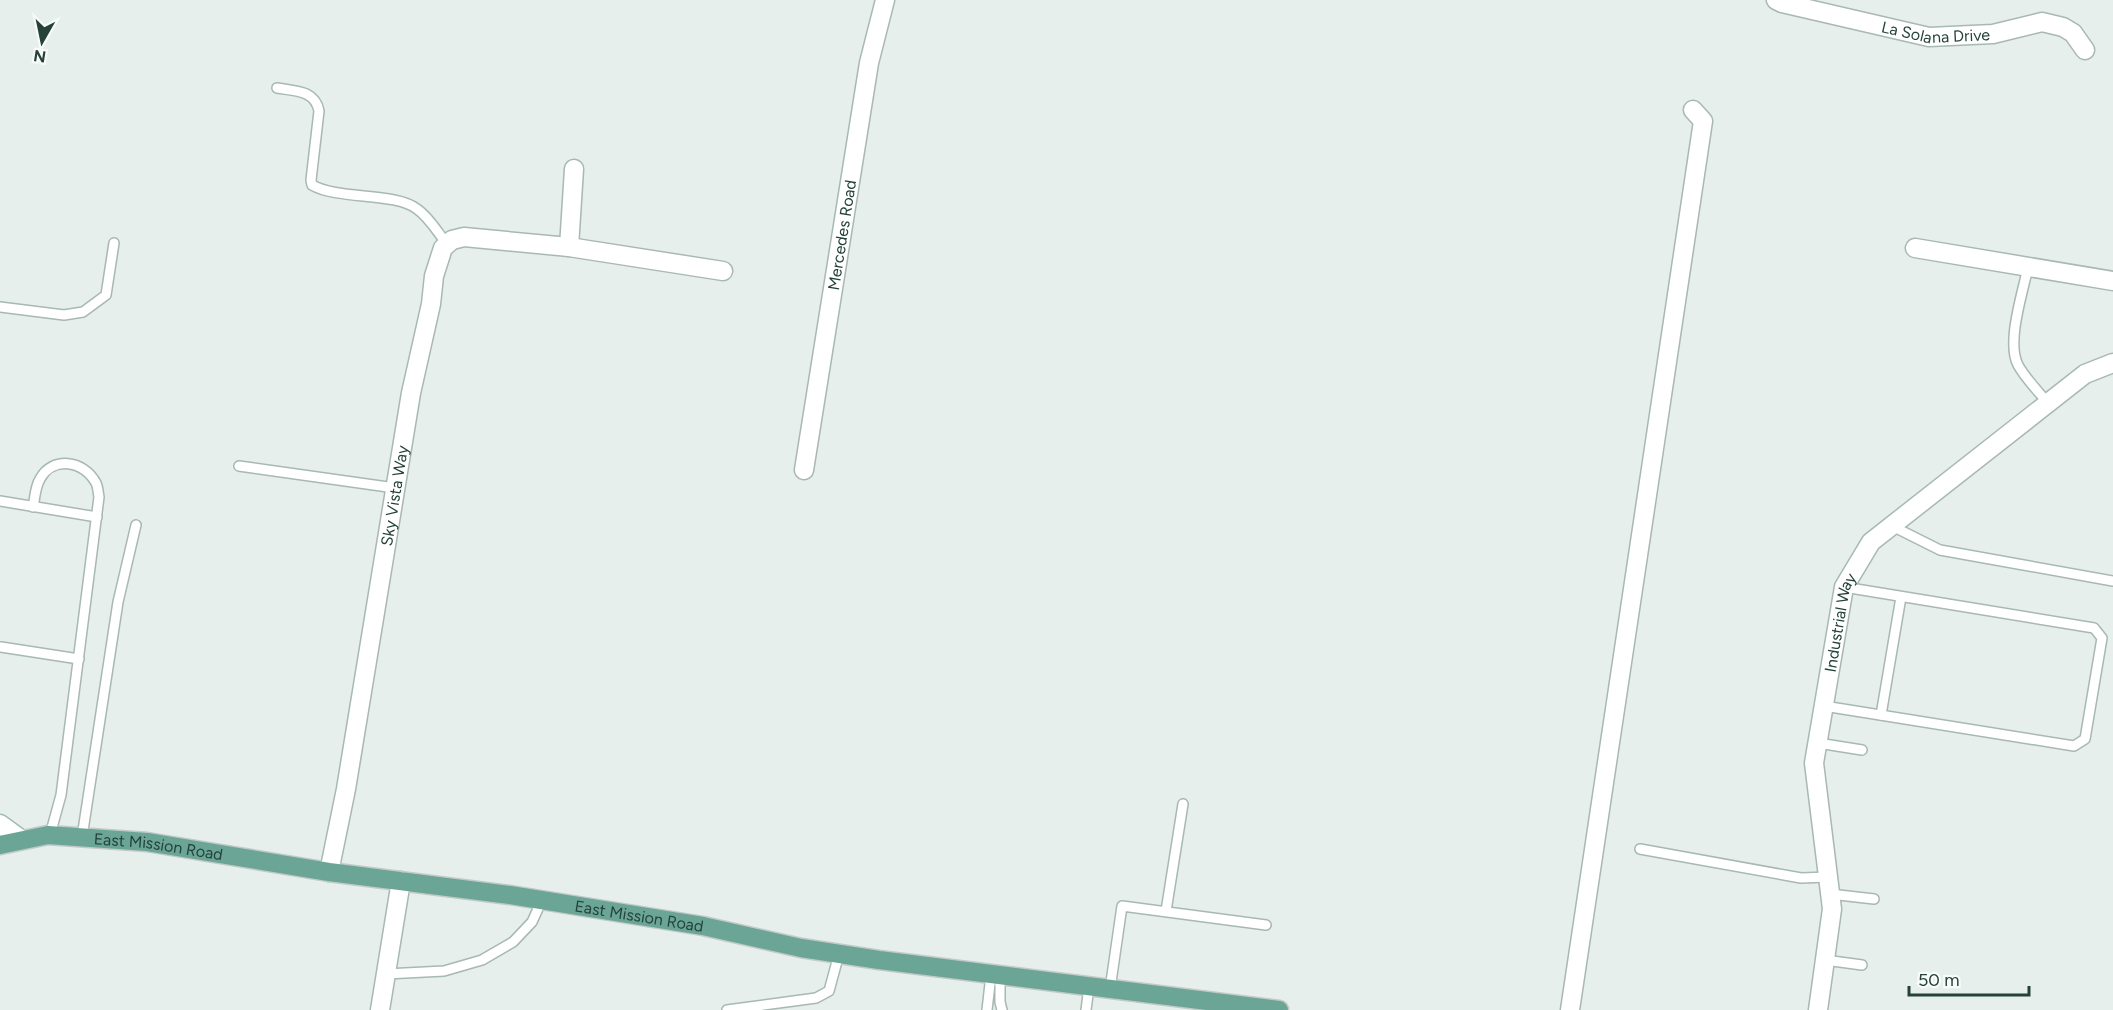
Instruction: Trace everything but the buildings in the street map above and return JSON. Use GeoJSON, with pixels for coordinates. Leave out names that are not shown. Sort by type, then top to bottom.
{"type":"FeatureCollection","features":[{"type":"Feature","properties":{"kind":"main road","name":"East Mission Road"},"geometry":{"type":"LineString","coordinates":[[0,845],[50,835],[147,842],[329,872],[542,900],[703,926],[839,954],[1279,1010]]}},
{"type":"Feature","properties":{"kind":"street","name":"Mercedes Road"},"geometry":{"type":"LineString","coordinates":[[804,470],[869,63],[885,0]]}},
{"type":"Feature","properties":{"kind":"street","name":"La Solana Drive"},"geometry":{"type":"LineString","coordinates":[[1776,0],[1929,37],[1993,34],[2042,22],[2063,27],[2073,33],[2085,50]]}},
{"type":"Feature","properties":{"kind":"street"},"geometry":{"type":"LineString","coordinates":[[1570,1010],[1703,121],[1693,110]]}},
{"type":"Feature","properties":{"kind":"street"},"geometry":{"type":"LineString","coordinates":[[569,247],[574,168]]}},
{"type":"Feature","properties":{"kind":"street"},"geometry":{"type":"LineString","coordinates":[[447,244],[464,237],[569,247],[723,271]]}},
{"type":"Feature","properties":{"kind":"street","name":"Sky Vista Way"},"geometry":{"type":"LineString","coordinates":[[329,872],[346,789],[411,393],[431,304],[434,276],[443,248],[447,244]]}},
{"type":"Feature","properties":{"kind":"street"},"geometry":{"type":"LineString","coordinates":[[1915,248],[2113,281]]}},
{"type":"Feature","properties":{"kind":"street","name":"Industrial Way"},"geometry":{"type":"LineString","coordinates":[[1818,1010],[1832,909],[1814,763],[1844,587],[1871,542],[2047,402],[2085,374],[2113,363]]}},
{"type":"Feature","properties":{"kind":"street"},"geometry":{"type":"LineString","coordinates":[[0,824],[22,840]]}},
{"type":"Feature","properties":{"kind":"street"},"geometry":{"type":"LineString","coordinates":[[380,1010],[401,881]]}},
{"type":"Feature","properties":{"kind":"lane"},"geometry":{"type":"LineString","coordinates":[[277,87],[308,93],[317,103],[310,180],[312,185],[337,192],[403,202],[416,207],[447,244]]}},
{"type":"Feature","properties":{"kind":"lane"},"geometry":{"type":"LineString","coordinates":[[0,307],[64,315],[83,312],[106,295],[114,243]]}},
{"type":"Feature","properties":{"kind":"lane"},"geometry":{"type":"LineString","coordinates":[[2028,267],[2013,353],[2018,365],[2047,402]]}},
{"type":"Feature","properties":{"kind":"lane"},"geometry":{"type":"LineString","coordinates":[[33,507],[38,482],[44,472],[51,467],[62,463],[74,464],[82,467],[96,483],[99,496],[97,517],[79,659],[61,795],[50,835]]}},
{"type":"Feature","properties":{"kind":"lane"},"geometry":{"type":"LineString","coordinates":[[239,465],[395,488]]}},
{"type":"Feature","properties":{"kind":"lane"},"geometry":{"type":"LineString","coordinates":[[0,501],[97,517]]}},
{"type":"Feature","properties":{"kind":"lane"},"geometry":{"type":"LineString","coordinates":[[82,837],[118,602],[136,525]]}},
{"type":"Feature","properties":{"kind":"lane"},"geometry":{"type":"LineString","coordinates":[[1892,526],[1941,550],[2113,581]]}},
{"type":"Feature","properties":{"kind":"lane"},"geometry":{"type":"LineString","coordinates":[[1824,706],[2074,746],[2085,739],[2087,728],[2102,638],[2094,628],[1844,587]]}},
{"type":"Feature","properties":{"kind":"lane"},"geometry":{"type":"LineString","coordinates":[[1881,715],[1901,597]]}},
{"type":"Feature","properties":{"kind":"lane"},"geometry":{"type":"LineString","coordinates":[[1,647],[79,659]]}},
{"type":"Feature","properties":{"kind":"lane"},"geometry":{"type":"LineString","coordinates":[[1818,743],[1862,750]]}},
{"type":"Feature","properties":{"kind":"lane"},"geometry":{"type":"LineString","coordinates":[[1166,912],[1183,804]]}},
{"type":"Feature","properties":{"kind":"lane"},"geometry":{"type":"LineString","coordinates":[[1640,849],[1801,878],[1874,899]]}},
{"type":"Feature","properties":{"kind":"lane"},"geometry":{"type":"LineString","coordinates":[[386,974],[444,971],[482,960],[513,942],[532,922],[542,900]]}},
{"type":"Feature","properties":{"kind":"lane"},"geometry":{"type":"LineString","coordinates":[[1110,989],[1122,906],[1266,925]]}},
{"type":"Feature","properties":{"kind":"lane"},"geometry":{"type":"LineString","coordinates":[[727,1010],[816,998],[829,991],[839,954]]}},
{"type":"Feature","properties":{"kind":"lane"},"geometry":{"type":"LineString","coordinates":[[1825,960],[1862,965]]}},
{"type":"Feature","properties":{"kind":"lane"},"geometry":{"type":"LineString","coordinates":[[987,1010],[996,975]]}},
{"type":"Feature","properties":{"kind":"lane"},"geometry":{"type":"LineString","coordinates":[[996,975],[1002,1010]]}},
{"type":"Feature","properties":{"kind":"lane"},"geometry":{"type":"LineString","coordinates":[[1086,1010],[1089,987]]}}]}
